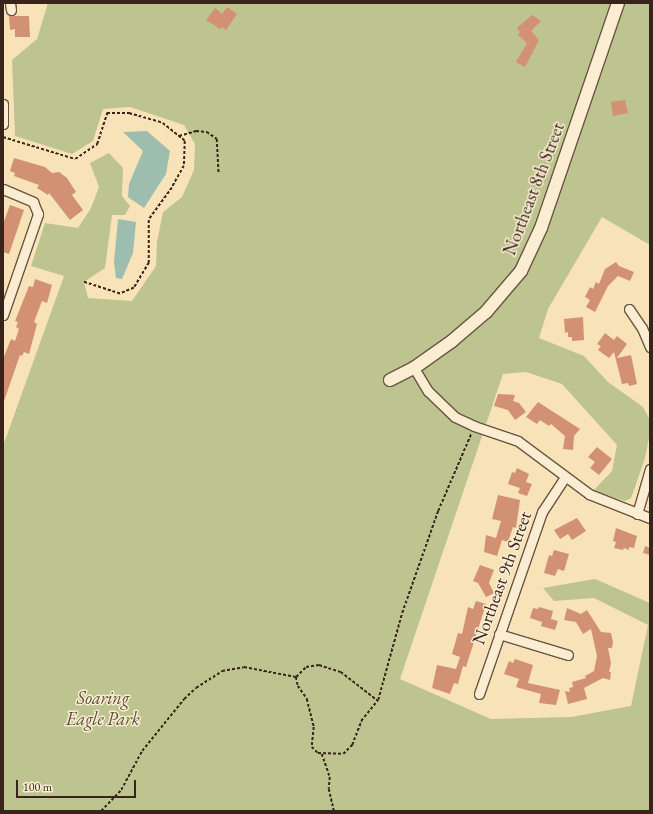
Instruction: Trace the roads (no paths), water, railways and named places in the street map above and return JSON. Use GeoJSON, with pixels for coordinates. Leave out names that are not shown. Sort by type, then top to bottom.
{"type":"FeatureCollection","features":[{"type":"Feature","properties":{"kind":"street","name":"Northeast 8th Street"},"geometry":{"type":"LineString","coordinates":[[390,380],[414,368],[452,341],[486,312],[521,271],[544,221],[618,3]]}},
{"type":"Feature","properties":{"kind":"street"},"geometry":{"type":"LineString","coordinates":[[3,104],[3,124]]}},
{"type":"Feature","properties":{"kind":"street"},"geometry":{"type":"LineString","coordinates":[[3,189],[33,202],[38,214],[3,316]]}},
{"type":"Feature","properties":{"kind":"street"},"geometry":{"type":"LineString","coordinates":[[629,309],[642,328],[650,347]]}},
{"type":"Feature","properties":{"kind":"street"},"geometry":{"type":"LineString","coordinates":[[414,368],[428,391],[442,406],[474,426],[525,445],[564,477],[588,494],[650,518]]}},
{"type":"Feature","properties":{"kind":"street"},"geometry":{"type":"LineString","coordinates":[[637,514],[650,469]]}},
{"type":"Feature","properties":{"kind":"street","name":"Northeast 9th Street"},"geometry":{"type":"LineString","coordinates":[[479,694],[542,512],[564,477]]}},
{"type":"Feature","properties":{"kind":"street"},"geometry":{"type":"LineString","coordinates":[[499,634],[568,655]]}},
{"type":"Feature","properties":{"kind":"park label","name":"Soaring Eagle Park"},"geometry":{"type":"Point","coordinates":[103,709]}}]}
